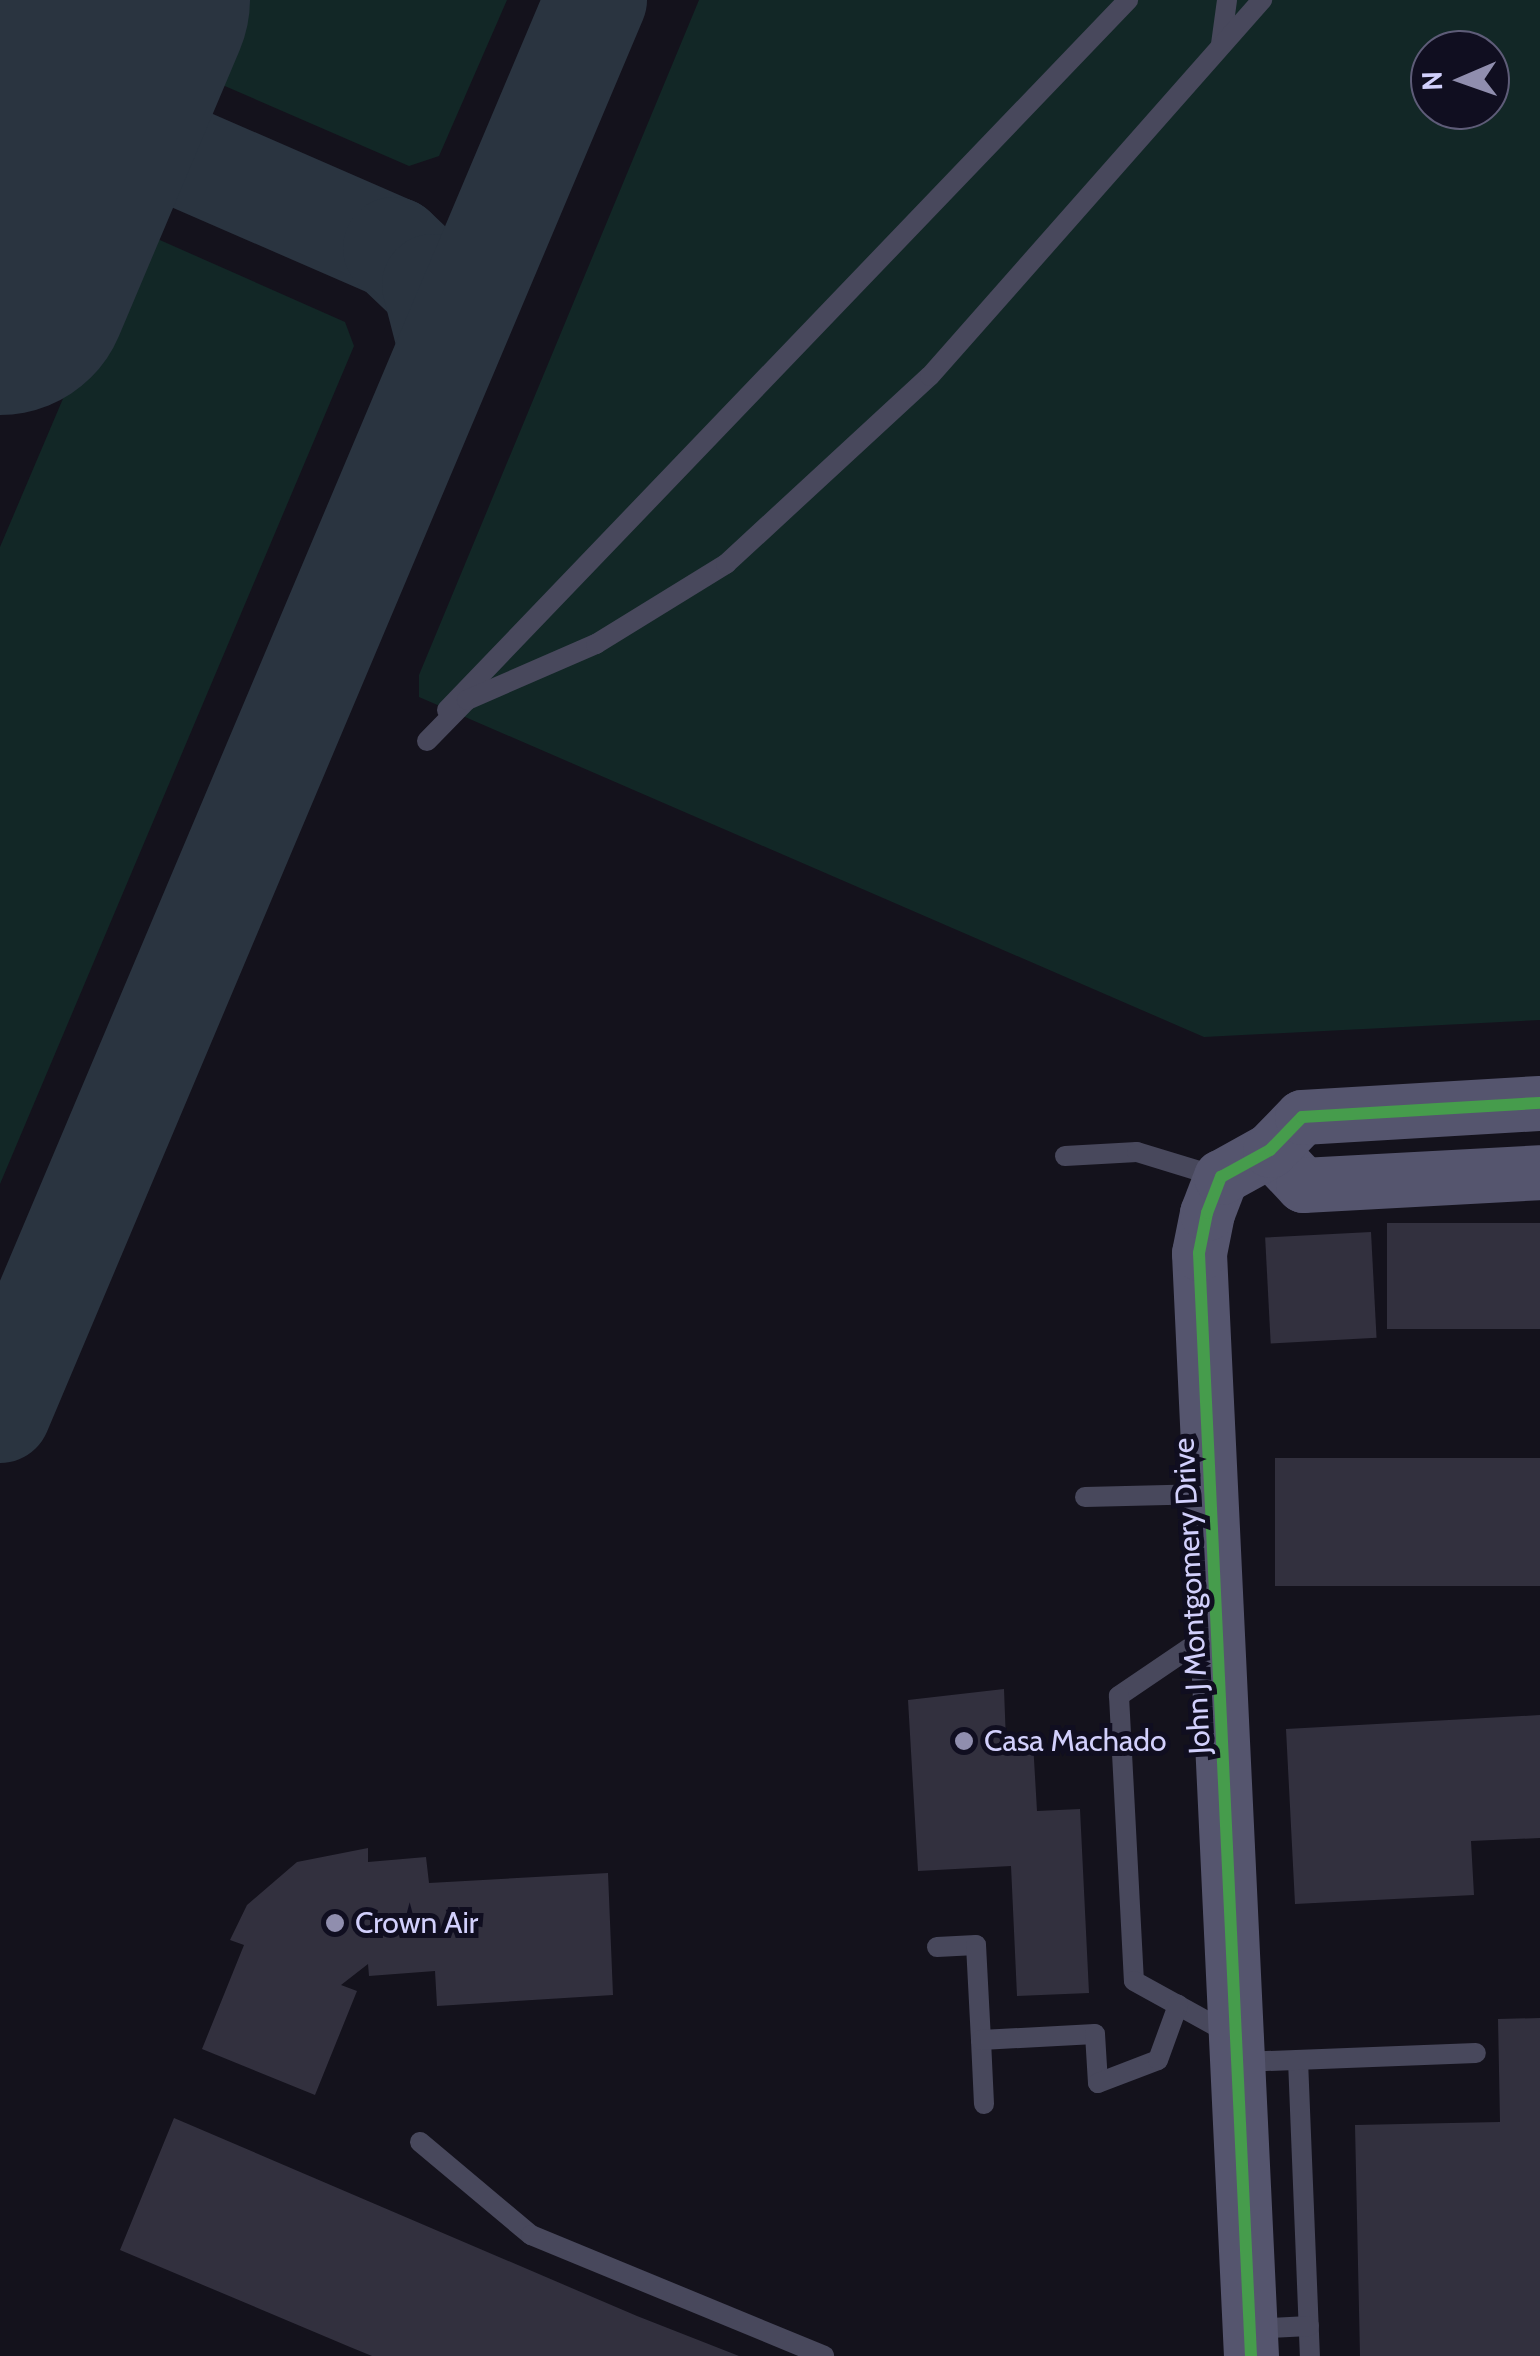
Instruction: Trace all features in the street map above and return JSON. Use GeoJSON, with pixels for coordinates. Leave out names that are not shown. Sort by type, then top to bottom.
{"type":"FeatureCollection","features":[{"type":"Feature","properties":{"kind":"street"},"geometry":{"type":"LineString","coordinates":[[1221,1177],[1270,1150],[1302,1118],[1540,1103]]}},
{"type":"Feature","properties":{"kind":"street"},"geometry":{"type":"LineString","coordinates":[[1270,1150],[1303,1185],[1540,1172]]}},
{"type":"Feature","properties":{"kind":"street","name":"John J Montgomery Drive"},"geometry":{"type":"LineString","coordinates":[[1221,1177],[1199,1254],[1241,2051],[1251,2343]]}},
{"type":"Feature","properties":{"kind":"lane"},"geometry":{"type":"LineString","coordinates":[[1128,0],[514,632],[428,741],[468,700],[537,670],[726,564],[930,376],[1262,0]]}},
{"type":"Feature","properties":{"kind":"lane"},"geometry":{"type":"LineString","coordinates":[[1216,55],[1228,0]]}},
{"type":"Feature","properties":{"kind":"lane"},"geometry":{"type":"LineString","coordinates":[[514,632],[512,662],[537,670]]}},
{"type":"Feature","properties":{"kind":"lane"},"geometry":{"type":"LineString","coordinates":[[1065,1156],[1136,1152],[1221,1177]]}},
{"type":"Feature","properties":{"kind":"lane"},"geometry":{"type":"LineString","coordinates":[[1086,1497],[1212,1494]]}},
{"type":"Feature","properties":{"kind":"lane"},"geometry":{"type":"LineString","coordinates":[[1219,1628],[1118,1696],[1134,1981],[1178,2005],[1241,2051],[1298,2060],[1476,2053]]}},
{"type":"Feature","properties":{"kind":"lane"},"geometry":{"type":"LineString","coordinates":[[937,1947],[976,1946],[984,2104]]}},
{"type":"Feature","properties":{"kind":"lane"},"geometry":{"type":"LineString","coordinates":[[981,2040],[1095,2034],[1098,2083],[1158,2060],[1178,2005]]}},
{"type":"Feature","properties":{"kind":"lane"},"geometry":{"type":"LineString","coordinates":[[1298,2060],[1310,2356]]}},
{"type":"Feature","properties":{"kind":"lane"},"geometry":{"type":"LineString","coordinates":[[420,2142],[531,2235],[824,2356]]}},
{"type":"Feature","properties":{"kind":"lane"},"geometry":{"type":"LineString","coordinates":[[1251,2343],[1309,2326]]}},
{"type":"Feature","properties":{"kind":"green space"},"geometry":{"type":"Polygon","coordinates":[[[229,0],[507,0],[439,156],[409,166],[211,80],[207,51],[229,0]]]}},
{"type":"Feature","properties":{"kind":"green space"},"geometry":{"type":"Polygon","coordinates":[[[699,0],[1540,0],[1540,1020],[1204,1037],[419,697],[419,675],[699,0]]]}},
{"type":"Feature","properties":{"kind":"green space"},"geometry":{"type":"Polygon","coordinates":[[[135,229],[345,322],[354,346],[0,1184],[0,547],[135,229]]]}},
{"type":"Feature","properties":{"kind":"building"},"geometry":{"type":"Polygon","coordinates":[[[1387,1223],[1540,1223],[1540,1329],[1387,1329],[1387,1223]]]}},
{"type":"Feature","properties":{"kind":"building"},"geometry":{"type":"Polygon","coordinates":[[[1371,1232],[1377,1338],[1271,1343],[1265,1238],[1371,1232]]]}},
{"type":"Feature","properties":{"kind":"building"},"geometry":{"type":"Polygon","coordinates":[[[1275,1458],[1540,1458],[1540,1586],[1275,1586],[1275,1458]]]}},
{"type":"Feature","properties":{"kind":"building"},"geometry":{"type":"Polygon","coordinates":[[[1004,1689],[1006,1742],[1033,1742],[1037,1811],[1080,1809],[1089,1993],[1017,1996],[1011,1866],[918,1871],[908,1700],[1004,1689]]]}},
{"type":"Feature","properties":{"kind":"building"},"geometry":{"type":"Polygon","coordinates":[[[1540,1715],[1540,1838],[1471,1841],[1474,1895],[1295,1904],[1286,1729],[1540,1715]]]}},
{"type":"Feature","properties":{"kind":"building"},"geometry":{"type":"Polygon","coordinates":[[[368,1848],[368,1862],[426,1857],[429,1883],[608,1873],[613,1995],[437,2006],[435,1971],[369,1976],[368,1964],[341,1985],[357,1991],[315,2095],[202,2049],[244,1945],[230,1940],[247,1905],[297,1862],[368,1848]]]}},
{"type":"Feature","properties":{"kind":"building"},"geometry":{"type":"Polygon","coordinates":[[[1540,2018],[1540,2356],[1360,2356],[1355,2125],[1500,2122],[1498,2019],[1540,2018]]]}},
{"type":"Feature","properties":{"kind":"building"},"geometry":{"type":"Polygon","coordinates":[[[174,2118],[739,2356],[372,2356],[350,2347],[120,2250],[174,2118]]]}},
{"type":"Feature","properties":{"kind":"taxiway"},"geometry":{"type":"LineString","coordinates":[[0,1412],[596,0]]}},
{"type":"Feature","properties":{"kind":"taxiway"},"geometry":{"type":"LineString","coordinates":[[0,77],[394,248],[433,285],[449,347]]}},
{"type":"Feature","properties":{"kind":"runway"},"geometry":{"type":"LineString","coordinates":[[0,286],[121,0]]}},
{"type":"Feature","properties":{"kind":"cycle path"},"geometry":{"type":"LineString","coordinates":[[1251,2356],[1199,1253],[1207,1213],[1221,1177],[1270,1150],[1302,1117],[1540,1103]]}},
{"type":"Feature","properties":{"kind":"place","name":"Casa Machado"},"geometry":{"type":"Point","coordinates":[964,1741]}},
{"type":"Feature","properties":{"kind":"place","name":"Crown Air"},"geometry":{"type":"Point","coordinates":[335,1923]}}]}
